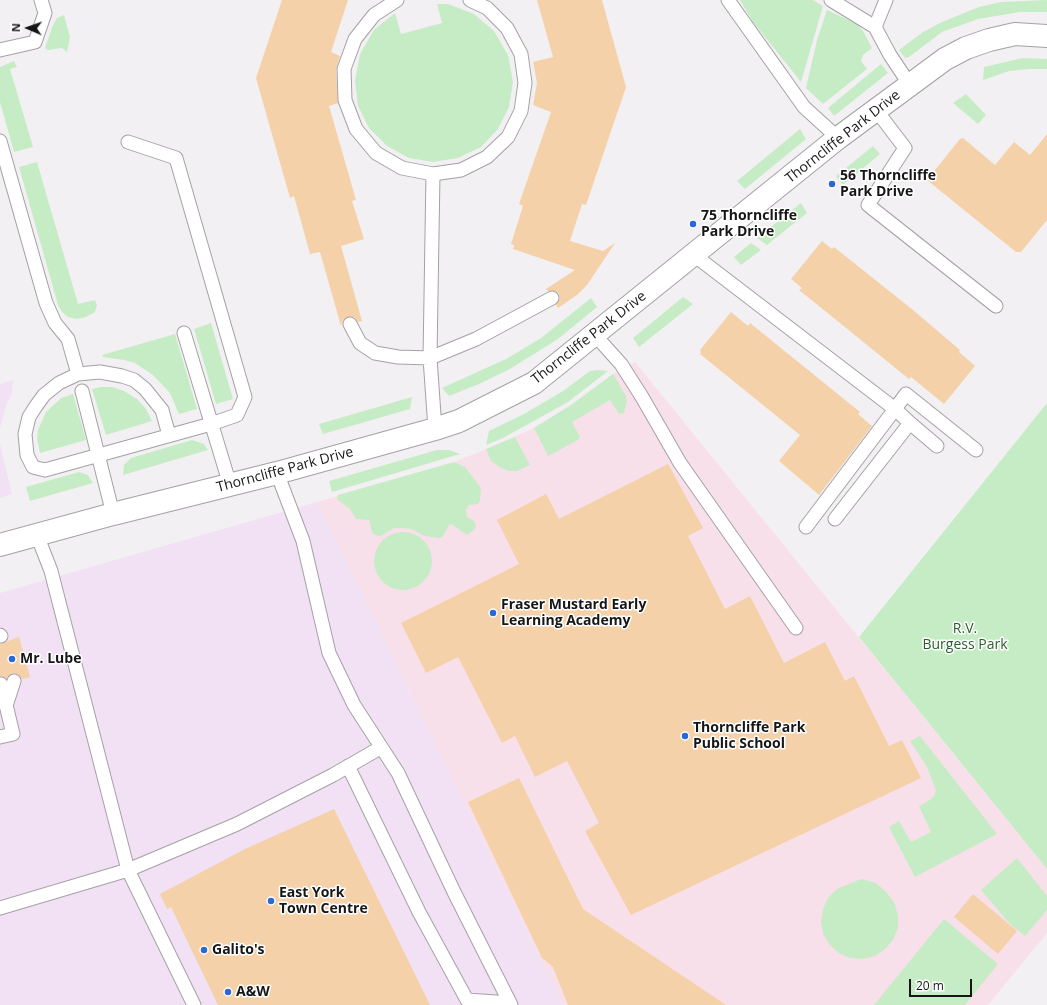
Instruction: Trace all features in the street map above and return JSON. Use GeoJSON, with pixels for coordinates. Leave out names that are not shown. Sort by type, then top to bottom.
{"type":"FeatureCollection","features":[{"type":"Feature","properties":{"kind":"street","name":"Thorncliffe Park Drive"},"geometry":{"type":"LineString","coordinates":[[0,545],[113,514],[277,473],[436,429],[459,421],[534,383],[838,138],[945,59],[966,48],[1015,34],[1047,36]]}},
{"type":"Feature","properties":{"kind":"lane"},"geometry":{"type":"LineString","coordinates":[[0,50],[35,42],[45,12],[41,0]]}},
{"type":"Feature","properties":{"kind":"lane"},"geometry":{"type":"LineString","coordinates":[[397,0],[374,15],[354,39],[344,69],[345,100],[356,129],[376,153],[402,168],[433,174],[461,170],[487,157],[508,137],[521,111],[525,83],[521,54],[507,28],[487,8],[470,0]]}},
{"type":"Feature","properties":{"kind":"lane"},"geometry":{"type":"LineString","coordinates":[[728,0],[804,107],[838,138]]}},
{"type":"Feature","properties":{"kind":"lane"},"geometry":{"type":"LineString","coordinates":[[831,0],[875,27],[910,85]]}},
{"type":"Feature","properties":{"kind":"lane"},"geometry":{"type":"LineString","coordinates":[[875,27],[886,0]]}},
{"type":"Feature","properties":{"kind":"lane"},"geometry":{"type":"LineString","coordinates":[[876,110],[905,148],[868,204],[996,306]]}},
{"type":"Feature","properties":{"kind":"lane"},"geometry":{"type":"LineString","coordinates":[[0,141],[46,303],[54,323],[68,339],[78,374]]}},
{"type":"Feature","properties":{"kind":"lane"},"geometry":{"type":"LineString","coordinates":[[128,142],[176,158],[245,397],[237,415],[211,424],[45,470],[33,467],[27,455],[25,434],[29,417],[44,395],[60,383],[78,374],[100,372],[134,380],[145,389],[162,410],[169,435]]}},
{"type":"Feature","properties":{"kind":"lane"},"geometry":{"type":"LineString","coordinates":[[433,174],[430,358],[436,429]]}},
{"type":"Feature","properties":{"kind":"lane"},"geometry":{"type":"LineString","coordinates":[[694,255],[895,409],[937,446]]}},
{"type":"Feature","properties":{"kind":"lane"},"geometry":{"type":"LineString","coordinates":[[350,324],[360,343],[375,353],[398,357],[430,358],[476,339],[552,298]]}},
{"type":"Feature","properties":{"kind":"lane"},"geometry":{"type":"LineString","coordinates":[[184,333],[230,484]]}},
{"type":"Feature","properties":{"kind":"lane"},"geometry":{"type":"LineString","coordinates":[[594,334],[621,364],[680,463],[796,628]]}},
{"type":"Feature","properties":{"kind":"lane"},"geometry":{"type":"LineString","coordinates":[[82,391],[113,514]]}},
{"type":"Feature","properties":{"kind":"lane"},"geometry":{"type":"LineString","coordinates":[[806,527],[906,394],[976,450]]}},
{"type":"Feature","properties":{"kind":"lane"},"geometry":{"type":"LineString","coordinates":[[835,520],[910,423]]}},
{"type":"Feature","properties":{"kind":"lane"},"geometry":{"type":"LineString","coordinates":[[277,473],[303,541],[329,653],[354,706],[380,748],[398,773],[454,892],[511,1004]]}},
{"type":"Feature","properties":{"kind":"lane"},"geometry":{"type":"LineString","coordinates":[[37,535],[51,571],[128,870],[194,1005]]}},
{"type":"Feature","properties":{"kind":"lane"},"geometry":{"type":"LineString","coordinates":[[3,705],[14,681]]}},
{"type":"Feature","properties":{"kind":"lane"},"geometry":{"type":"LineString","coordinates":[[0,737],[13,734],[3,705],[1,684]]}},
{"type":"Feature","properties":{"kind":"lane"},"geometry":{"type":"LineString","coordinates":[[0,908],[128,870],[237,824],[380,748]]}},
{"type":"Feature","properties":{"kind":"lane"},"geometry":{"type":"LineString","coordinates":[[348,766],[419,912],[467,1000],[511,1004]]}},
{"type":"Feature","properties":{"kind":"shaded area","name":"Thorncliffe Park Public School"},"geometry":{"type":"Polygon","coordinates":[[[635,362],[1047,869],[1047,933],[988,1005],[563,1005],[317,502],[449,464],[534,428],[571,405],[613,374],[635,362]]]}},
{"type":"Feature","properties":{"kind":"shaded area"},"geometry":{"type":"Polygon","coordinates":[[[13,380],[12,394],[7,403],[0,428],[0,384],[13,380]]]}},
{"type":"Feature","properties":{"kind":"shaded area"},"geometry":{"type":"Polygon","coordinates":[[[0,444],[12,494],[0,498],[0,444]]]}},
{"type":"Feature","properties":{"kind":"shaded area"},"geometry":{"type":"Polygon","coordinates":[[[317,502],[563,1005],[0,1005],[0,593],[317,502]]]}},
{"type":"Feature","properties":{"kind":"green space"},"geometry":{"type":"Polygon","coordinates":[[[740,0],[813,0],[823,6],[801,82],[753,22],[740,0]]]}},
{"type":"Feature","properties":{"kind":"green space"},"geometry":{"type":"Polygon","coordinates":[[[1047,0],[1047,12],[1020,12],[978,19],[942,32],[909,57],[905,58],[899,50],[923,32],[942,22],[979,7],[1001,2],[1047,0]]]}},
{"type":"Feature","properties":{"kind":"green space"},"geometry":{"type":"Polygon","coordinates":[[[437,4],[448,4],[474,14],[494,31],[508,55],[513,82],[509,107],[498,129],[481,147],[458,158],[433,162],[409,158],[387,146],[369,128],[358,106],[355,81],[360,54],[374,30],[395,13],[401,34],[442,23],[437,4]]]}},
{"type":"Feature","properties":{"kind":"green space"},"geometry":{"type":"Polygon","coordinates":[[[827,10],[857,24],[863,31],[872,48],[863,55],[861,61],[867,69],[823,104],[806,88],[817,40],[827,10]]]}},
{"type":"Feature","properties":{"kind":"green space"},"geometry":{"type":"Polygon","coordinates":[[[64,15],[70,37],[67,52],[62,48],[48,50],[45,48],[53,25],[57,18],[64,15]]]}},
{"type":"Feature","properties":{"kind":"green space"},"geometry":{"type":"Polygon","coordinates":[[[1023,58],[1047,59],[1047,69],[1009,71],[983,80],[984,67],[1023,58]]]}},
{"type":"Feature","properties":{"kind":"green space"},"geometry":{"type":"Polygon","coordinates":[[[14,61],[17,67],[10,69],[33,147],[14,152],[0,102],[0,67],[14,61]]]}},
{"type":"Feature","properties":{"kind":"green space"},"geometry":{"type":"Polygon","coordinates":[[[881,64],[888,73],[834,116],[828,108],[881,64]]]}},
{"type":"Feature","properties":{"kind":"green space"},"geometry":{"type":"Polygon","coordinates":[[[966,94],[986,115],[978,124],[953,103],[966,94]]]}},
{"type":"Feature","properties":{"kind":"green space"},"geometry":{"type":"Polygon","coordinates":[[[800,129],[806,139],[745,189],[737,181],[800,129]]]}},
{"type":"Feature","properties":{"kind":"green space"},"geometry":{"type":"Polygon","coordinates":[[[873,146],[880,154],[843,185],[836,176],[873,146]]]}},
{"type":"Feature","properties":{"kind":"green space"},"geometry":{"type":"Polygon","coordinates":[[[37,162],[78,304],[95,300],[97,305],[95,312],[86,317],[77,319],[68,317],[62,312],[58,305],[19,167],[37,162]]]}},
{"type":"Feature","properties":{"kind":"green space"},"geometry":{"type":"Polygon","coordinates":[[[801,203],[807,213],[767,245],[757,238],[801,203]]]}},
{"type":"Feature","properties":{"kind":"green space"},"geometry":{"type":"Polygon","coordinates":[[[751,243],[761,250],[741,265],[734,257],[751,243]]]}},
{"type":"Feature","properties":{"kind":"green space"},"geometry":{"type":"Polygon","coordinates":[[[683,297],[693,304],[639,347],[633,338],[683,297]]]}},
{"type":"Feature","properties":{"kind":"green space"},"geometry":{"type":"Polygon","coordinates":[[[591,298],[597,307],[558,339],[510,369],[449,396],[442,388],[506,359],[541,338],[591,298]]]}},
{"type":"Feature","properties":{"kind":"green space"},"geometry":{"type":"Polygon","coordinates":[[[211,323],[233,399],[216,404],[194,329],[211,323]]]}},
{"type":"Feature","properties":{"kind":"green space"},"geometry":{"type":"Polygon","coordinates":[[[175,334],[197,409],[179,414],[170,393],[153,375],[135,363],[103,357],[102,355],[175,334]]]}},
{"type":"Feature","properties":{"kind":"green space"},"geometry":{"type":"Polygon","coordinates":[[[590,371],[608,371],[568,402],[503,438],[486,445],[489,431],[524,414],[563,391],[590,371]]]}},
{"type":"Feature","properties":{"kind":"green space"},"geometry":{"type":"Polygon","coordinates":[[[613,374],[626,396],[627,401],[624,413],[619,414],[610,400],[572,422],[580,437],[578,440],[548,456],[534,428],[571,405],[613,374]]]}},
{"type":"Feature","properties":{"kind":"green space"},"geometry":{"type":"Polygon","coordinates":[[[112,387],[124,391],[137,399],[146,409],[152,421],[106,435],[92,389],[112,387]]]}},
{"type":"Feature","properties":{"kind":"green space"},"geometry":{"type":"Polygon","coordinates":[[[73,394],[86,440],[40,453],[37,439],[38,430],[46,412],[61,398],[73,394]]]}},
{"type":"Feature","properties":{"kind":"green space"},"geometry":{"type":"Polygon","coordinates":[[[412,397],[410,409],[323,434],[319,424],[412,397]]]}},
{"type":"Feature","properties":{"kind":"green space","name":"R.V. Burgess Park"},"geometry":{"type":"Polygon","coordinates":[[[1047,403],[1047,869],[859,637],[1047,403]]]}},
{"type":"Feature","properties":{"kind":"green space"},"geometry":{"type":"Polygon","coordinates":[[[515,437],[530,465],[517,471],[509,471],[501,468],[491,461],[486,449],[515,437]]]}},
{"type":"Feature","properties":{"kind":"green space"},"geometry":{"type":"Polygon","coordinates":[[[192,440],[204,444],[208,450],[123,475],[124,465],[131,458],[192,440]]]}},
{"type":"Feature","properties":{"kind":"green space"},"geometry":{"type":"Polygon","coordinates":[[[437,450],[449,450],[460,454],[332,492],[329,481],[437,450]]]}},
{"type":"Feature","properties":{"kind":"green space"},"geometry":{"type":"Polygon","coordinates":[[[454,462],[465,467],[481,488],[480,501],[478,504],[469,505],[466,510],[467,517],[474,521],[476,525],[474,530],[467,535],[451,524],[440,538],[425,536],[411,529],[402,528],[394,528],[380,536],[375,535],[372,532],[369,520],[356,519],[350,509],[337,499],[338,495],[454,462]]]}},
{"type":"Feature","properties":{"kind":"green space"},"geometry":{"type":"Polygon","coordinates":[[[79,472],[88,475],[93,483],[30,501],[26,487],[79,472]]]}},
{"type":"Feature","properties":{"kind":"green space"},"geometry":{"type":"Polygon","coordinates":[[[403,532],[419,537],[427,545],[432,561],[427,577],[419,585],[403,590],[387,585],[379,577],[374,561],[379,545],[387,537],[403,532]]]}},
{"type":"Feature","properties":{"kind":"green space"},"geometry":{"type":"Polygon","coordinates":[[[920,736],[997,834],[915,877],[889,827],[899,821],[911,842],[931,832],[919,806],[930,800],[934,796],[936,790],[926,765],[910,741],[920,736]]]}},
{"type":"Feature","properties":{"kind":"green space"},"geometry":{"type":"Polygon","coordinates":[[[1017,858],[1047,896],[1047,910],[1025,936],[1010,924],[981,890],[1017,858]]]}},
{"type":"Feature","properties":{"kind":"green space"},"geometry":{"type":"Polygon","coordinates":[[[861,879],[876,883],[886,892],[894,902],[898,915],[898,928],[893,940],[885,949],[875,956],[863,959],[850,958],[839,953],[830,945],[823,934],[821,922],[823,909],[828,898],[837,889],[861,879]]]}},
{"type":"Feature","properties":{"kind":"green space"},"geometry":{"type":"Polygon","coordinates":[[[944,919],[998,964],[965,1005],[874,1005],[944,919]]]}},
{"type":"Feature","properties":{"kind":"building"},"geometry":{"type":"Polygon","coordinates":[[[282,0],[348,0],[331,52],[340,56],[336,69],[338,103],[329,106],[356,200],[352,201],[364,239],[341,246],[362,321],[358,322],[354,317],[347,317],[343,320],[341,326],[320,252],[310,254],[294,196],[290,198],[256,78],[282,0]]]}},
{"type":"Feature","properties":{"kind":"building"},"geometry":{"type":"Polygon","coordinates":[[[537,0],[602,0],[626,87],[586,205],[582,204],[570,241],[603,251],[615,243],[587,285],[577,295],[558,308],[556,305],[560,299],[559,294],[556,291],[548,291],[546,289],[575,270],[513,249],[514,245],[511,244],[523,206],[519,204],[551,112],[533,105],[537,83],[533,62],[553,57],[537,0]]]}},
{"type":"Feature","properties":{"kind":"building"},"geometry":{"type":"Polygon","coordinates":[[[1047,134],[1047,220],[1021,252],[1016,252],[927,180],[960,139],[963,138],[995,165],[1014,142],[1030,155],[1047,134]]]}},
{"type":"Feature","properties":{"kind":"building"},"geometry":{"type":"Polygon","coordinates":[[[822,241],[832,249],[834,247],[913,310],[960,350],[959,352],[975,366],[944,404],[911,377],[909,379],[799,290],[802,288],[791,279],[822,241]]]}},
{"type":"Feature","properties":{"kind":"building"},"geometry":{"type":"Polygon","coordinates":[[[731,312],[748,326],[750,323],[860,412],[858,414],[872,426],[819,495],[779,461],[800,435],[700,354],[700,350],[731,312]]]}},
{"type":"Feature","properties":{"kind":"building"},"geometry":{"type":"Polygon","coordinates":[[[668,464],[703,528],[688,536],[725,609],[750,596],[784,663],[825,642],[845,681],[854,676],[889,746],[902,740],[921,778],[631,915],[585,831],[599,823],[567,761],[535,777],[515,736],[502,743],[458,657],[426,673],[401,623],[519,564],[497,520],[546,494],[559,519],[668,464]]]}},
{"type":"Feature","properties":{"kind":"building","name":"Mr. Lube"},"geometry":{"type":"Polygon","coordinates":[[[19,637],[30,677],[22,679],[17,674],[13,673],[7,678],[0,676],[0,644],[19,637]]]}},
{"type":"Feature","properties":{"kind":"building"},"geometry":{"type":"Polygon","coordinates":[[[519,778],[583,909],[726,1005],[568,1005],[553,967],[542,958],[468,802],[519,778]]]}},
{"type":"Feature","properties":{"kind":"building","name":"East York Town Centre"},"geometry":{"type":"Polygon","coordinates":[[[334,809],[430,1005],[218,1005],[171,907],[167,909],[160,894],[245,849],[334,809]]]}},
{"type":"Feature","properties":{"kind":"building"},"geometry":{"type":"Polygon","coordinates":[[[973,894],[1017,931],[998,954],[954,917],[973,894]]]}},
{"type":"Feature","properties":{"kind":"place","name":"56 Thorncliffe Park Drive"},"geometry":{"type":"Point","coordinates":[832,184]}},
{"type":"Feature","properties":{"kind":"place","name":"75 Thorncliffe Park Drive"},"geometry":{"type":"Point","coordinates":[693,224]}},
{"type":"Feature","properties":{"kind":"place","name":"Fraser Mustard Early Learning Academy"},"geometry":{"type":"Point","coordinates":[493,613]}},
{"type":"Feature","properties":{"kind":"place","name":"Mr. Lube"},"geometry":{"type":"Point","coordinates":[12,659]}},
{"type":"Feature","properties":{"kind":"place","name":"Thorncliffe Park Public School"},"geometry":{"type":"Point","coordinates":[685,736]}},
{"type":"Feature","properties":{"kind":"place","name":"East York Town Centre"},"geometry":{"type":"Point","coordinates":[271,901]}},
{"type":"Feature","properties":{"kind":"place","name":"Galito's"},"geometry":{"type":"Point","coordinates":[204,950]}},
{"type":"Feature","properties":{"kind":"place","name":"A&W"},"geometry":{"type":"Point","coordinates":[228,992]}}]}
